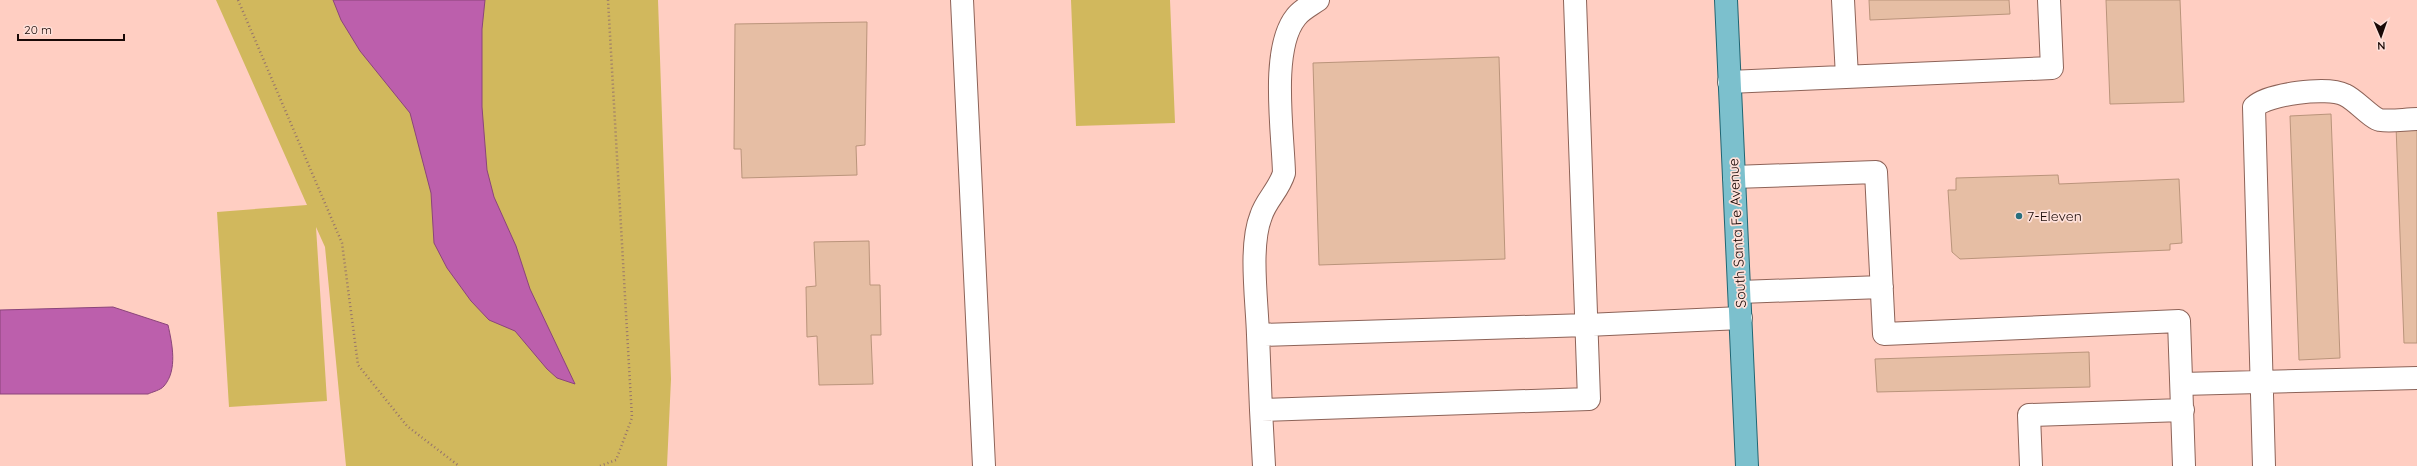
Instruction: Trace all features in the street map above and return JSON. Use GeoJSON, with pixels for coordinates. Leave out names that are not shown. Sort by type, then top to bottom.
{"type":"FeatureCollection","features":[{"type":"Feature","properties":{"kind":"main road","name":"South Santa Fe Avenue"},"geometry":{"type":"LineString","coordinates":[[1726,0],[1747,466]]}},
{"type":"Feature","properties":{"kind":"street"},"geometry":{"type":"LineString","coordinates":[[962,0],[984,466]]}},
{"type":"Feature","properties":{"kind":"street"},"geometry":{"type":"LineString","coordinates":[[1264,466],[1255,234],[1261,214],[1280,187],[1284,173],[1280,60],[1286,37],[1296,17],[1318,0]]}},
{"type":"Feature","properties":{"kind":"street"},"geometry":{"type":"LineString","coordinates":[[1261,410],[1589,399],[1575,0]]}},
{"type":"Feature","properties":{"kind":"street"},"geometry":{"type":"LineString","coordinates":[[1843,0],[1847,77]]}},
{"type":"Feature","properties":{"kind":"street"},"geometry":{"type":"LineString","coordinates":[[1730,82],[2052,68],[2049,0]]}},
{"type":"Feature","properties":{"kind":"street"},"geometry":{"type":"LineString","coordinates":[[2264,466],[2254,108],[2269,98],[2315,91],[2344,94],[2379,120],[2417,119]]}},
{"type":"Feature","properties":{"kind":"street"},"geometry":{"type":"LineString","coordinates":[[1734,177],[1876,172],[1884,334],[2179,321],[2184,466]]}},
{"type":"Feature","properties":{"kind":"street"},"geometry":{"type":"LineString","coordinates":[[1740,292],[1882,287]]}},
{"type":"Feature","properties":{"kind":"street"},"geometry":{"type":"LineString","coordinates":[[1258,334],[1587,325],[1741,318]]}},
{"type":"Feature","properties":{"kind":"street"},"geometry":{"type":"LineString","coordinates":[[2182,384],[2417,378]]}},
{"type":"Feature","properties":{"kind":"street"},"geometry":{"type":"LineString","coordinates":[[2030,466],[2029,415],[2183,410]]}},
{"type":"Feature","properties":{"kind":"path"},"geometry":{"type":"LineString","coordinates":[[238,0],[342,243],[358,365],[407,426],[459,466]]}},
{"type":"Feature","properties":{"kind":"path"},"geometry":{"type":"LineString","coordinates":[[600,466],[616,460],[632,418],[608,0]]}},
{"type":"Feature","properties":{"kind":"shaded area"},"geometry":{"type":"Polygon","coordinates":[[[216,0],[658,0],[671,379],[667,466],[346,466],[325,247],[316,227],[327,401],[229,407],[217,212],[307,205],[216,0]]]}},
{"type":"Feature","properties":{"kind":"shaded area"},"geometry":{"type":"Polygon","coordinates":[[[333,0],[485,0],[482,29],[482,107],[487,170],[494,197],[516,246],[530,289],[575,384],[557,378],[547,369],[515,331],[489,320],[471,301],[447,268],[434,243],[431,193],[410,113],[360,51],[341,20],[333,0]]]}},
{"type":"Feature","properties":{"kind":"shaded area"},"geometry":{"type":"Polygon","coordinates":[[[1071,0],[1170,0],[1175,123],[1076,126],[1071,0]]]}},
{"type":"Feature","properties":{"kind":"shaded area"},"geometry":{"type":"Polygon","coordinates":[[[113,307],[168,325],[173,356],[171,372],[163,387],[148,394],[0,394],[0,310],[113,307]]]}},
{"type":"Feature","properties":{"kind":"building"},"geometry":{"type":"Polygon","coordinates":[[[1869,0],[2009,0],[2010,14],[1870,20],[1869,0]]]}},
{"type":"Feature","properties":{"kind":"building"},"geometry":{"type":"Polygon","coordinates":[[[2106,0],[2180,0],[2184,102],[2110,104],[2106,0]]]}},
{"type":"Feature","properties":{"kind":"building"},"geometry":{"type":"Polygon","coordinates":[[[867,22],[865,145],[856,146],[857,175],[742,178],[741,149],[734,149],[735,24],[867,22]]]}},
{"type":"Feature","properties":{"kind":"building"},"geometry":{"type":"Polygon","coordinates":[[[1499,57],[1505,259],[1319,265],[1313,63],[1499,57]]]}},
{"type":"Feature","properties":{"kind":"building"},"geometry":{"type":"Polygon","coordinates":[[[2331,114],[2340,358],[2299,360],[2290,116],[2331,114]]]}},
{"type":"Feature","properties":{"kind":"building"},"geometry":{"type":"Polygon","coordinates":[[[2417,125],[2417,343],[2404,343],[2396,126],[2417,125]]]}},
{"type":"Feature","properties":{"kind":"building"},"geometry":{"type":"Polygon","coordinates":[[[2058,175],[2059,184],[2179,179],[2182,243],[2170,244],[2170,250],[1960,259],[1952,252],[1948,190],[1956,190],[1956,178],[2058,175]]]}},
{"type":"Feature","properties":{"kind":"building"},"geometry":{"type":"Polygon","coordinates":[[[869,241],[870,285],[880,285],[881,335],[871,335],[873,384],[819,385],[817,336],[807,337],[806,287],[816,286],[814,242],[869,241]]]}},
{"type":"Feature","properties":{"kind":"building"},"geometry":{"type":"Polygon","coordinates":[[[2089,352],[2090,387],[1877,392],[1875,359],[2089,352]]]}},
{"type":"Feature","properties":{"kind":"place","name":"7-Eleven"},"geometry":{"type":"Point","coordinates":[2019,216]}}]}
